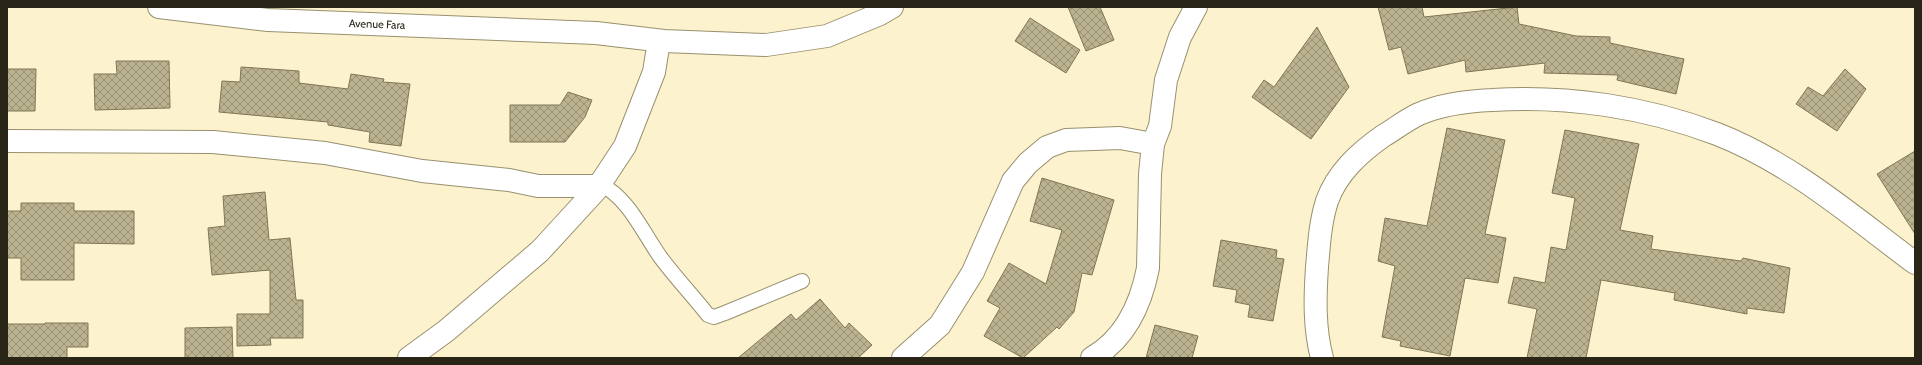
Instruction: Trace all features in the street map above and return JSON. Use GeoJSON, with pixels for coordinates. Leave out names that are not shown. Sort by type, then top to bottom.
{"type":"FeatureCollection","features":[{"type":"Feature","properties":{"kind":"street","name":"Avenue Fara"},"geometry":{"type":"LineString","coordinates":[[159,7],[268,20],[596,33],[659,41],[766,45],[827,36],[874,17],[892,7]]}},
{"type":"Feature","properties":{"kind":"street"},"geometry":{"type":"LineString","coordinates":[[1092,358],[1105,350],[1128,323],[1134,313],[1146,279],[1148,268],[1150,174],[1153,144],[1160,126],[1168,73],[1180,37],[1196,7]]}},
{"type":"Feature","properties":{"kind":"street"},"geometry":{"type":"LineString","coordinates":[[410,358],[446,331],[540,250],[599,185],[625,146],[654,72],[659,41]]}},
{"type":"Feature","properties":{"kind":"street"},"geometry":{"type":"LineString","coordinates":[[1322,358],[1318,341],[1316,293],[1319,234],[1328,200],[1352,160],[1370,145],[1420,114],[1459,102],[1511,99],[1585,102],[1657,115],[1716,134],[1794,172],[1915,263]]}},
{"type":"Feature","properties":{"kind":"street"},"geometry":{"type":"LineString","coordinates":[[902,358],[940,325],[973,272],[1013,181],[1028,163],[1048,147],[1066,140],[1120,138],[1153,144]]}},
{"type":"Feature","properties":{"kind":"street"},"geometry":{"type":"LineString","coordinates":[[7,141],[214,142],[325,153],[422,171],[509,180],[538,186],[599,185]]}},
{"type":"Feature","properties":{"kind":"lane"},"geometry":{"type":"LineString","coordinates":[[599,185],[608,188],[627,207],[662,259],[708,315],[714,316],[725,313],[802,281]]}},
{"type":"Feature","properties":{"kind":"building"},"geometry":{"type":"Polygon","coordinates":[[[1068,7],[1100,7],[1114,40],[1086,51],[1068,7]]]}},
{"type":"Feature","properties":{"kind":"building"},"geometry":{"type":"Polygon","coordinates":[[[1378,7],[1422,7],[1424,17],[1517,7],[1519,24],[1576,36],[1610,37],[1610,43],[1684,59],[1676,94],[1617,80],[1618,75],[1544,73],[1545,63],[1466,72],[1465,60],[1408,74],[1401,47],[1389,50],[1378,7]]]}},
{"type":"Feature","properties":{"kind":"building"},"geometry":{"type":"Polygon","coordinates":[[[1030,18],[1080,50],[1066,73],[1015,41],[1030,18]]]}},
{"type":"Feature","properties":{"kind":"building"},"geometry":{"type":"Polygon","coordinates":[[[1317,27],[1349,87],[1311,139],[1252,97],[1264,80],[1274,87],[1317,27]]]}},
{"type":"Feature","properties":{"kind":"building"},"geometry":{"type":"Polygon","coordinates":[[[116,61],[169,61],[170,108],[95,110],[94,74],[117,74],[116,61]]]}},
{"type":"Feature","properties":{"kind":"building"},"geometry":{"type":"Polygon","coordinates":[[[241,67],[299,71],[299,83],[348,89],[351,74],[384,79],[383,82],[410,84],[401,146],[369,142],[370,132],[328,125],[328,122],[219,112],[222,81],[240,82],[241,67]]]}},
{"type":"Feature","properties":{"kind":"building"},"geometry":{"type":"Polygon","coordinates":[[[7,69],[36,69],[35,111],[7,111],[7,69]]]}},
{"type":"Feature","properties":{"kind":"building"},"geometry":{"type":"Polygon","coordinates":[[[1845,69],[1866,89],[1837,131],[1796,104],[1808,87],[1823,96],[1845,69]]]}},
{"type":"Feature","properties":{"kind":"building"},"geometry":{"type":"Polygon","coordinates":[[[568,92],[592,100],[585,117],[565,142],[510,142],[510,105],[560,105],[568,92]]]}},
{"type":"Feature","properties":{"kind":"building"},"geometry":{"type":"Polygon","coordinates":[[[1447,128],[1505,140],[1485,234],[1506,238],[1498,283],[1465,278],[1450,356],[1400,346],[1401,341],[1382,337],[1395,266],[1378,261],[1385,218],[1427,226],[1447,128]]]}},
{"type":"Feature","properties":{"kind":"building"},"geometry":{"type":"Polygon","coordinates":[[[1565,130],[1639,144],[1620,230],[1653,236],[1651,249],[1741,261],[1743,258],[1790,268],[1784,313],[1747,308],[1747,314],[1674,300],[1675,293],[1601,280],[1586,358],[1527,358],[1537,309],[1508,303],[1514,277],[1545,283],[1551,247],[1566,250],[1575,198],[1552,193],[1565,130]]]}},
{"type":"Feature","properties":{"kind":"building"},"geometry":{"type":"Polygon","coordinates":[[[1915,151],[1915,234],[1877,174],[1915,151]]]}},
{"type":"Feature","properties":{"kind":"building"},"geometry":{"type":"Polygon","coordinates":[[[1042,178],[1114,200],[1092,275],[1082,273],[1074,312],[1059,329],[1057,327],[1023,358],[984,336],[1000,308],[987,301],[1009,263],[1046,284],[1062,230],[1030,221],[1042,178]]]}},
{"type":"Feature","properties":{"kind":"building"},"geometry":{"type":"Polygon","coordinates":[[[265,192],[269,240],[290,238],[296,300],[303,300],[303,338],[270,338],[271,345],[237,346],[237,314],[270,314],[270,270],[212,275],[208,228],[225,226],[223,196],[265,192]]]}},
{"type":"Feature","properties":{"kind":"building"},"geometry":{"type":"Polygon","coordinates":[[[21,203],[74,203],[74,211],[134,211],[134,244],[74,243],[74,280],[21,280],[21,258],[7,258],[7,211],[21,211],[21,203]]]}},
{"type":"Feature","properties":{"kind":"building"},"geometry":{"type":"Polygon","coordinates":[[[1221,240],[1277,250],[1276,258],[1284,259],[1273,321],[1248,317],[1250,305],[1235,302],[1237,290],[1213,286],[1221,240]]]}},
{"type":"Feature","properties":{"kind":"building"},"geometry":{"type":"Polygon","coordinates":[[[820,299],[845,328],[849,323],[872,345],[858,358],[738,358],[791,314],[796,320],[820,299]]]}},
{"type":"Feature","properties":{"kind":"building"},"geometry":{"type":"Polygon","coordinates":[[[88,323],[88,347],[67,347],[67,358],[7,358],[7,324],[88,323]]]}},
{"type":"Feature","properties":{"kind":"building"},"geometry":{"type":"Polygon","coordinates":[[[1155,325],[1198,336],[1192,358],[1146,358],[1155,325]]]}},
{"type":"Feature","properties":{"kind":"building"},"geometry":{"type":"Polygon","coordinates":[[[232,327],[233,358],[185,358],[185,328],[232,327]]]}}]}
